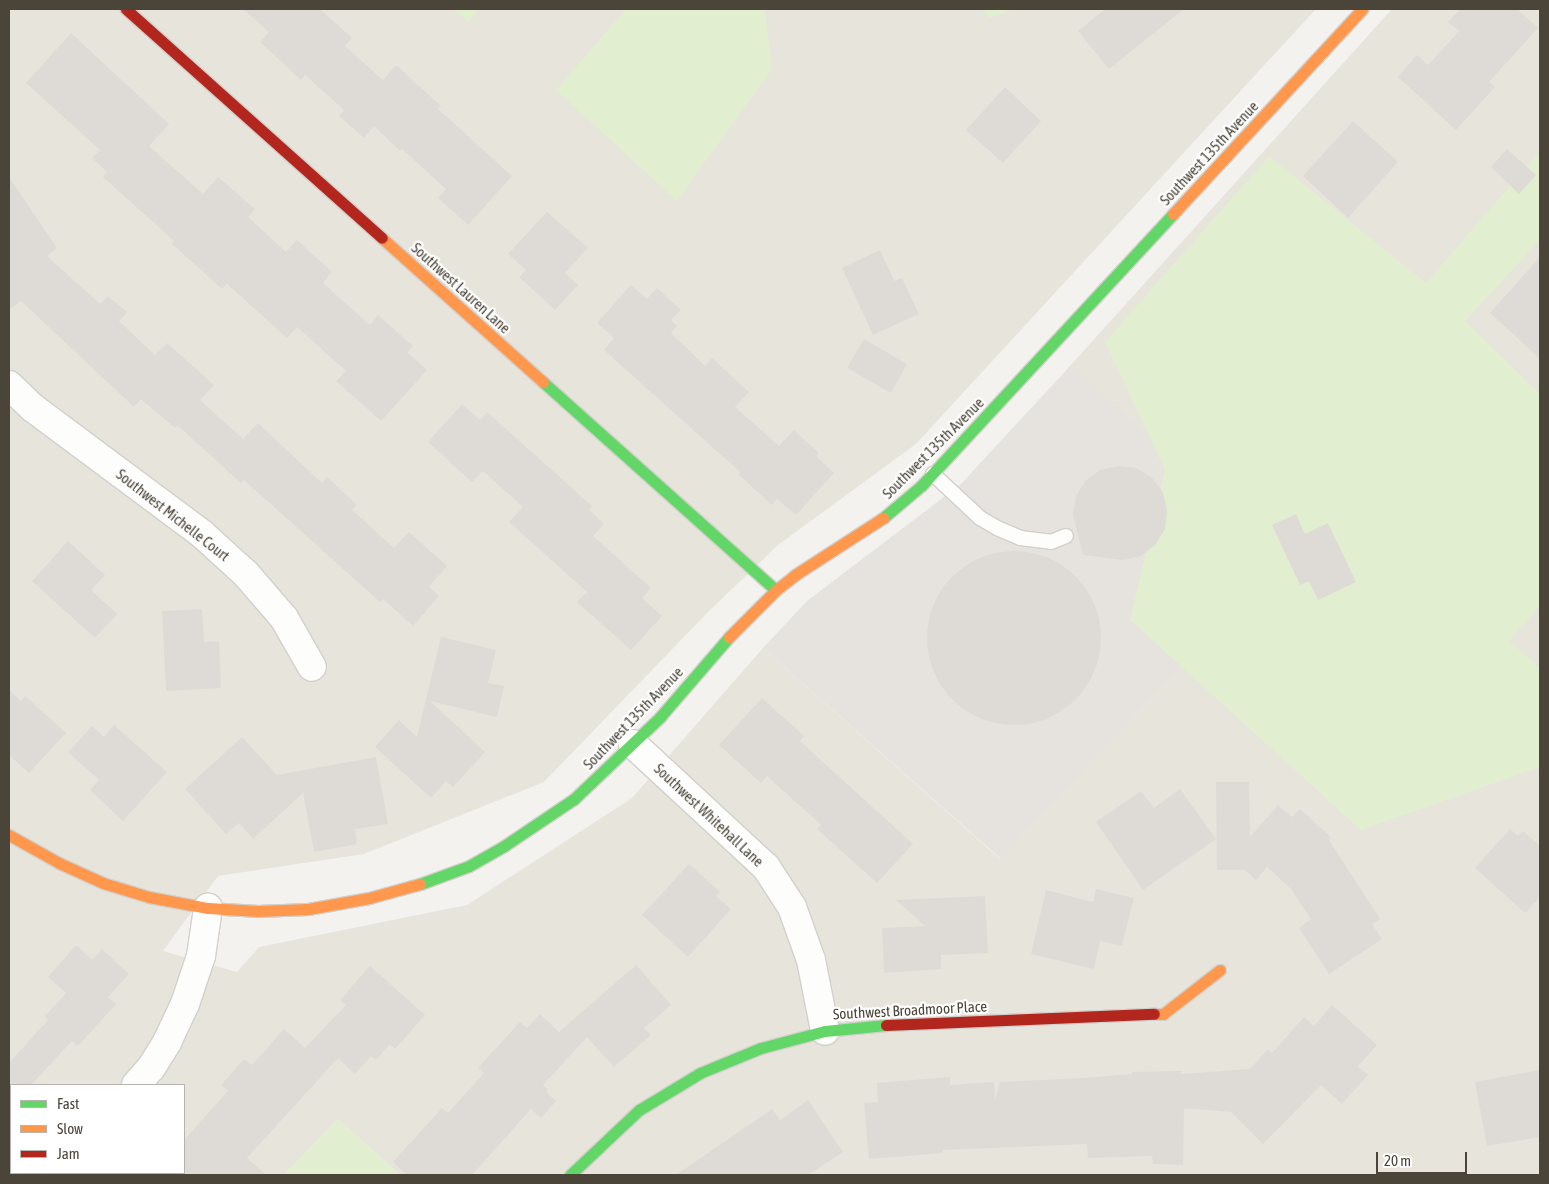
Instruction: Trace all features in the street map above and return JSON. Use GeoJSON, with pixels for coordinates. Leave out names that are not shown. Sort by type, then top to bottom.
{"type":"FeatureCollection","features":[{"type":"Feature","properties":{"kind":"street","name":"Southwest Lauren Lane"},"geometry":{"type":"LineString","coordinates":[[126,9],[776,590]]}},
{"type":"Feature","properties":{"kind":"street","name":"Southwest 135th Avenue"},"geometry":{"type":"LineString","coordinates":[[9,835],[58,863],[103,883],[149,897],[208,908],[258,911],[308,908],[369,898],[428,882],[469,866],[504,846],[574,799],[633,744],[660,717],[741,622],[776,590],[879,521],[933,474],[1362,9]]}},
{"type":"Feature","properties":{"kind":"street","name":"Southwest Michelle Court"},"geometry":{"type":"LineString","coordinates":[[9,385],[33,408],[202,534],[246,574],[284,618],[312,666]]}},
{"type":"Feature","properties":{"kind":"street","name":"Southwest Whitehall Lane"},"geometry":{"type":"LineString","coordinates":[[633,744],[766,867],[792,907],[811,960],[826,1031]]}},
{"type":"Feature","properties":{"kind":"street"},"geometry":{"type":"LineString","coordinates":[[137,1084],[151,1068],[167,1042],[185,1004],[201,956],[208,908]]}},
{"type":"Feature","properties":{"kind":"street","name":"Southwest Broadmoor Place"},"geometry":{"type":"LineString","coordinates":[[570,1175],[594,1150],[639,1110],[700,1073],[761,1048],[826,1031],[893,1024],[1162,1014],[1220,970]]}},
{"type":"Feature","properties":{"kind":"lane"},"geometry":{"type":"LineString","coordinates":[[933,474],[980,518],[996,528],[1020,538],[1051,542],[1066,536]]}},
{"type":"Feature","properties":{"kind":"shaded area"},"geometry":{"type":"Polygon","coordinates":[[[9,9],[1316,9],[916,444],[778,545],[710,610],[544,782],[364,854],[218,876],[163,951],[237,972],[259,947],[467,905],[632,798],[763,648],[1000,859],[1069,367],[1392,9],[1540,9],[1540,1175],[400,1175],[338,1119],[284,1175],[9,1175],[9,9]]]}},
{"type":"Feature","properties":{"kind":"shaded area"},"geometry":{"type":"Polygon","coordinates":[[[1071,365],[1277,554],[1173,673],[1001,859],[763,648],[807,601],[961,484],[1071,365]]]}},
{"type":"Feature","properties":{"kind":"green space"},"geometry":{"type":"Polygon","coordinates":[[[452,9],[480,9],[469,22],[452,9]]]}},
{"type":"Feature","properties":{"kind":"green space"},"geometry":{"type":"Polygon","coordinates":[[[626,9],[765,9],[772,69],[677,201],[556,90],[626,9]]]}},
{"type":"Feature","properties":{"kind":"green space"},"geometry":{"type":"Polygon","coordinates":[[[981,9],[1016,9],[989,18],[981,9]]]}},
{"type":"Feature","properties":{"kind":"green space"},"geometry":{"type":"Polygon","coordinates":[[[1540,151],[1540,240],[1465,321],[1540,394],[1540,606],[1509,641],[1540,668],[1540,767],[1361,830],[1130,620],[1165,470],[1105,342],[1269,156],[1426,283],[1540,151]]]}},
{"type":"Feature","properties":{"kind":"green space"},"geometry":{"type":"Polygon","coordinates":[[[338,1119],[400,1175],[284,1175],[338,1119]]]}},
{"type":"Feature","properties":{"kind":"building"},"geometry":{"type":"Polygon","coordinates":[[[243,9],[320,9],[352,38],[345,46],[383,80],[396,65],[441,106],[438,109],[512,176],[468,225],[438,198],[446,189],[402,149],[400,151],[374,126],[364,138],[339,116],[344,110],[305,75],[301,80],[260,42],[269,32],[243,9]]]}},
{"type":"Feature","properties":{"kind":"building"},"geometry":{"type":"Polygon","coordinates":[[[1105,9],[1184,9],[1109,69],[1078,31],[1105,9]]]}},
{"type":"Feature","properties":{"kind":"building"},"geometry":{"type":"Polygon","coordinates":[[[1460,9],[1517,9],[1538,28],[1489,82],[1495,87],[1456,130],[1398,77],[1417,55],[1428,65],[1459,31],[1448,22],[1460,9]]]}},
{"type":"Feature","properties":{"kind":"building"},"geometry":{"type":"Polygon","coordinates":[[[71,33],[169,124],[149,146],[203,194],[218,177],[255,209],[248,217],[286,252],[297,240],[332,272],[323,283],[370,325],[378,315],[413,346],[407,352],[427,370],[381,421],[336,381],[346,371],[297,327],[287,338],[227,284],[222,289],[172,244],[174,241],[103,177],[107,172],[92,158],[100,150],[26,83],[71,33]]]}},
{"type":"Feature","properties":{"kind":"building"},"geometry":{"type":"Polygon","coordinates":[[[1005,87],[1041,121],[1003,163],[966,130],[1005,87]]]}},
{"type":"Feature","properties":{"kind":"building"},"geometry":{"type":"Polygon","coordinates":[[[1353,121],[1398,162],[1348,218],[1303,176],[1353,121]]]}},
{"type":"Feature","properties":{"kind":"building"},"geometry":{"type":"Polygon","coordinates":[[[1507,149],[1536,175],[1519,194],[1491,167],[1507,149]]]}},
{"type":"Feature","properties":{"kind":"building"},"geometry":{"type":"Polygon","coordinates":[[[9,177],[57,248],[47,256],[100,304],[108,296],[127,312],[119,321],[155,355],[167,343],[214,385],[200,400],[243,439],[258,423],[322,483],[327,477],[357,505],[352,510],[394,548],[409,532],[447,566],[429,587],[439,596],[413,626],[383,599],[380,602],[244,480],[241,483],[177,425],[175,428],[141,399],[134,407],[21,301],[9,310],[9,177]]]}},
{"type":"Feature","properties":{"kind":"building"},"geometry":{"type":"Polygon","coordinates":[[[547,212],[588,248],[565,273],[578,285],[555,310],[519,277],[526,270],[508,254],[547,212]]]}},
{"type":"Feature","properties":{"kind":"building"},"geometry":{"type":"Polygon","coordinates":[[[880,250],[894,281],[902,278],[919,314],[873,335],[842,268],[880,250]]]}},
{"type":"Feature","properties":{"kind":"building"},"geometry":{"type":"Polygon","coordinates":[[[1540,257],[1540,359],[1490,313],[1540,257]]]}},
{"type":"Feature","properties":{"kind":"building"},"geometry":{"type":"Polygon","coordinates":[[[631,285],[647,299],[657,288],[681,310],[671,320],[677,326],[671,333],[705,366],[712,358],[749,392],[735,407],[779,446],[794,430],[819,453],[816,456],[834,473],[796,515],[777,499],[772,505],[738,474],[740,472],[604,350],[614,338],[597,323],[631,285]]]}},
{"type":"Feature","properties":{"kind":"building"},"geometry":{"type":"Polygon","coordinates":[[[864,339],[907,364],[891,393],[847,368],[864,339]]]}},
{"type":"Feature","properties":{"kind":"building"},"geometry":{"type":"Polygon","coordinates":[[[462,404],[480,420],[487,412],[592,506],[589,510],[604,524],[593,536],[651,588],[642,598],[662,616],[631,650],[577,602],[587,592],[509,522],[523,507],[483,471],[472,482],[428,442],[462,404]]]}},
{"type":"Feature","properties":{"kind":"building"},"geometry":{"type":"Polygon","coordinates":[[[1118,466],[1136,468],[1152,478],[1163,492],[1167,511],[1165,529],[1156,544],[1141,556],[1123,560],[1083,555],[1073,515],[1076,497],[1085,481],[1100,470],[1118,466]]]}},
{"type":"Feature","properties":{"kind":"building"},"geometry":{"type":"Polygon","coordinates":[[[1296,514],[1305,534],[1328,523],[1356,582],[1318,600],[1309,581],[1300,585],[1272,525],[1296,514]]]}},
{"type":"Feature","properties":{"kind":"building"},"geometry":{"type":"Polygon","coordinates":[[[68,541],[105,575],[91,590],[117,614],[95,638],[32,581],[68,541]]]}},
{"type":"Feature","properties":{"kind":"building"},"geometry":{"type":"Polygon","coordinates":[[[1014,551],[1031,553],[1047,558],[1069,571],[1081,583],[1097,613],[1101,638],[1099,655],[1094,671],[1081,693],[1069,705],[1039,721],[1014,725],[997,723],[981,718],[959,705],[947,693],[931,663],[927,638],[929,621],[934,605],[947,583],[959,571],[989,555],[1014,551]]]}},
{"type":"Feature","properties":{"kind":"building"},"geometry":{"type":"Polygon","coordinates":[[[202,609],[204,642],[219,641],[221,688],[166,691],[162,611],[202,609]]]}},
{"type":"Feature","properties":{"kind":"building"},"geometry":{"type":"Polygon","coordinates":[[[441,637],[496,650],[488,683],[504,686],[497,717],[430,701],[485,752],[453,787],[446,781],[431,798],[375,747],[399,720],[417,737],[441,637]]]}},
{"type":"Feature","properties":{"kind":"building"},"geometry":{"type":"Polygon","coordinates":[[[9,690],[21,701],[25,696],[66,733],[29,773],[9,755],[9,690]]]}},
{"type":"Feature","properties":{"kind":"building"},"geometry":{"type":"Polygon","coordinates":[[[762,698],[804,736],[800,741],[913,844],[877,883],[817,829],[821,825],[767,776],[761,783],[719,745],[762,698]]]}},
{"type":"Feature","properties":{"kind":"building"},"geometry":{"type":"Polygon","coordinates":[[[114,725],[167,772],[123,821],[90,790],[99,780],[68,752],[92,726],[104,737],[114,725]]]}},
{"type":"Feature","properties":{"kind":"building"},"geometry":{"type":"Polygon","coordinates":[[[242,737],[277,775],[376,757],[388,824],[355,829],[357,844],[314,852],[303,793],[253,839],[239,823],[226,834],[185,789],[242,737]]]}},
{"type":"Feature","properties":{"kind":"building"},"geometry":{"type":"Polygon","coordinates":[[[1216,782],[1249,782],[1250,837],[1278,805],[1292,817],[1300,809],[1331,837],[1329,840],[1380,919],[1372,924],[1382,939],[1329,974],[1299,928],[1311,919],[1291,889],[1267,867],[1256,880],[1245,870],[1217,870],[1216,782]]]}},
{"type":"Feature","properties":{"kind":"building"},"geometry":{"type":"Polygon","coordinates":[[[1180,789],[1216,839],[1143,890],[1096,822],[1141,791],[1154,808],[1180,789]]]}},
{"type":"Feature","properties":{"kind":"building"},"geometry":{"type":"Polygon","coordinates":[[[1510,829],[1518,836],[1523,831],[1540,846],[1540,897],[1525,913],[1475,868],[1510,829]]]}},
{"type":"Feature","properties":{"kind":"building"},"geometry":{"type":"Polygon","coordinates":[[[689,864],[720,892],[716,896],[731,909],[688,957],[642,915],[689,864]]]}},
{"type":"Feature","properties":{"kind":"building"},"geometry":{"type":"Polygon","coordinates":[[[1096,889],[1134,898],[1122,946],[1100,941],[1094,969],[1031,954],[1046,890],[1093,902],[1096,889]]]}},
{"type":"Feature","properties":{"kind":"building"},"geometry":{"type":"Polygon","coordinates":[[[985,896],[988,953],[941,955],[941,969],[884,973],[882,928],[925,926],[896,900],[985,896]]]}},
{"type":"Feature","properties":{"kind":"building"},"geometry":{"type":"Polygon","coordinates":[[[76,945],[92,960],[102,949],[129,974],[108,997],[116,1004],[78,1046],[72,1041],[32,1084],[9,1085],[9,1063],[48,1020],[45,1016],[66,993],[48,977],[76,945]]]}},
{"type":"Feature","properties":{"kind":"building"},"geometry":{"type":"Polygon","coordinates":[[[636,965],[671,1005],[644,1028],[651,1035],[614,1067],[587,1037],[543,1085],[548,1089],[546,1092],[556,1101],[541,1118],[531,1109],[472,1175],[407,1175],[393,1162],[442,1108],[448,1113],[484,1073],[478,1068],[520,1022],[527,1028],[540,1014],[559,1032],[636,965]]]}},
{"type":"Feature","properties":{"kind":"building"},"geometry":{"type":"Polygon","coordinates":[[[370,966],[425,1015],[395,1049],[390,1044],[376,1060],[371,1056],[355,1074],[338,1058],[247,1158],[266,1175],[184,1175],[185,1139],[228,1091],[221,1085],[244,1059],[252,1065],[284,1029],[305,1048],[346,1005],[340,1000],[370,966]]]}},
{"type":"Feature","properties":{"kind":"building"},"geometry":{"type":"Polygon","coordinates":[[[1332,1005],[1377,1045],[1358,1066],[1368,1075],[1342,1104],[1321,1085],[1263,1144],[1231,1112],[1184,1108],[1183,1165],[1153,1164],[1152,1156],[1088,1158],[1087,1144],[943,1150],[943,1153],[869,1159],[864,1103],[878,1102],[877,1083],[950,1077],[950,1085],[994,1082],[995,1100],[1000,1082],[1083,1078],[1132,1074],[1132,1072],[1181,1071],[1181,1074],[1250,1069],[1268,1049],[1272,1053],[1304,1017],[1314,1026],[1332,1005]]]}},
{"type":"Feature","properties":{"kind":"building"},"geometry":{"type":"Polygon","coordinates":[[[1540,1070],[1540,1137],[1487,1146],[1475,1082],[1540,1070]]]}},
{"type":"Feature","properties":{"kind":"building"},"geometry":{"type":"Polygon","coordinates":[[[808,1100],[843,1152],[808,1175],[676,1175],[772,1109],[780,1120],[808,1100]]]}},
{"type":"Feature","properties":{"kind":"traffic: fast"},"geometry":{"type":"LineString","coordinates":[[883,518],[922,485],[1173,214]]}},
{"type":"Feature","properties":{"kind":"traffic: fast"},"geometry":{"type":"LineString","coordinates":[[543,382],[776,590]]}},
{"type":"Feature","properties":{"kind":"traffic: fast"},"geometry":{"type":"LineString","coordinates":[[420,884],[469,866],[504,846],[574,799],[660,717],[729,637]]}},
{"type":"Feature","properties":{"kind":"traffic: fast"},"geometry":{"type":"LineString","coordinates":[[570,1175],[639,1110],[700,1073],[761,1048],[825,1031],[886,1025]]}},
{"type":"Feature","properties":{"kind":"traffic: slow"},"geometry":{"type":"LineString","coordinates":[[1173,214],[1362,9]]}},
{"type":"Feature","properties":{"kind":"traffic: slow"},"geometry":{"type":"LineString","coordinates":[[382,238],[543,382]]}},
{"type":"Feature","properties":{"kind":"traffic: slow"},"geometry":{"type":"LineString","coordinates":[[729,637],[776,590],[795,575],[883,518]]}},
{"type":"Feature","properties":{"kind":"traffic: slow"},"geometry":{"type":"LineString","coordinates":[[9,835],[59,863],[103,883],[149,897],[208,908],[258,911],[308,909],[369,898],[420,884]]}},
{"type":"Feature","properties":{"kind":"traffic: slow"},"geometry":{"type":"LineString","coordinates":[[1154,1014],[1163,1014],[1220,970]]}},
{"type":"Feature","properties":{"kind":"traffic: jam"},"geometry":{"type":"LineString","coordinates":[[126,9],[382,238]]}},
{"type":"Feature","properties":{"kind":"traffic: jam"},"geometry":{"type":"LineString","coordinates":[[886,1025],[1154,1014]]}}]}
